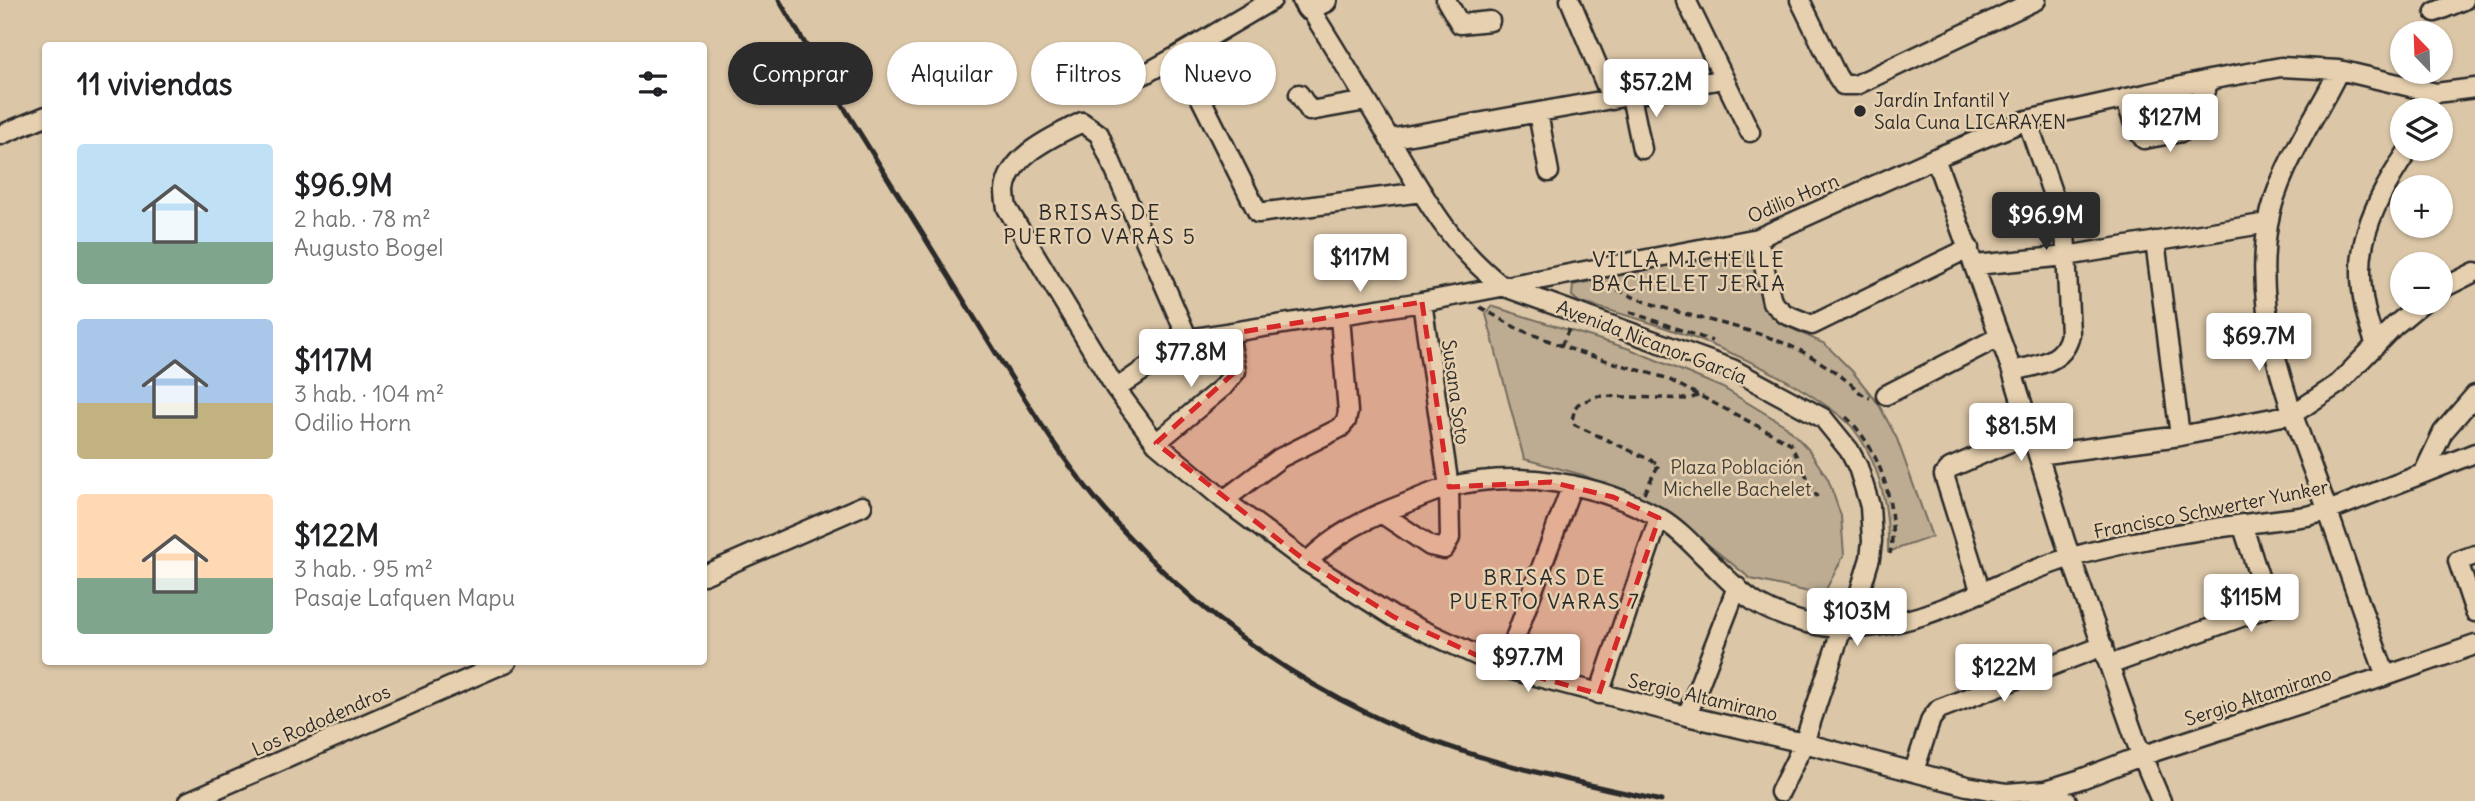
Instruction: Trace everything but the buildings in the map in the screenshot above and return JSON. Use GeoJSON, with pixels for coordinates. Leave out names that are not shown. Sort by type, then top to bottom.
{"type":"FeatureCollection","features":[{"type":"Feature","properties":{"kind":"street"},"geometry":{"type":"LineString","coordinates":[[1201,42],[1272,0]]}},
{"type":"Feature","properties":{"kind":"street"},"geometry":{"type":"LineString","coordinates":[[1446,0],[1460,24],[1490,21]]}},
{"type":"Feature","properties":{"kind":"street"},"geometry":{"type":"LineString","coordinates":[[1570,0],[1612,100]]}},
{"type":"Feature","properties":{"kind":"street"},"geometry":{"type":"LineString","coordinates":[[1686,0],[1750,132]]}},
{"type":"Feature","properties":{"kind":"street"},"geometry":{"type":"LineString","coordinates":[[1800,0],[1843,85],[1856,85],[2008,6],[2036,0]]}},
{"type":"Feature","properties":{"kind":"street"},"geometry":{"type":"LineString","coordinates":[[2435,12],[2464,0]]}},
{"type":"Feature","properties":{"kind":"street","name":"Avenida Nicanor García"},"geometry":{"type":"LineString","coordinates":[[1313,2],[1366,101],[1432,211],[1458,246],[1502,286],[1732,369],[1823,418],[1837,433],[1858,467],[1866,486],[1872,523],[1866,575],[1842,628],[1804,743],[1780,792]]}},
{"type":"Feature","properties":{"kind":"street","name":"Odilio Horn"},"geometry":{"type":"LineString","coordinates":[[1188,339],[1340,317],[1758,238],[1935,158],[2027,120],[2209,80],[2281,67],[2339,70],[2422,98]]}},
{"type":"Feature","properties":{"kind":"street"},"geometry":{"type":"LineString","coordinates":[[2339,70],[2294,154],[2280,184],[2268,222],[2265,285],[2267,316],[2277,366],[2386,677]]}},
{"type":"Feature","properties":{"kind":"street"},"geometry":{"type":"LineString","coordinates":[[1390,139],[1723,79]]}},
{"type":"Feature","properties":{"kind":"street"},"geometry":{"type":"LineString","coordinates":[[2125,98],[2136,127],[2144,139],[2182,132],[2192,125],[2209,80]]}},
{"type":"Feature","properties":{"kind":"street","name":"Odilio Horn"},"geometry":{"type":"LineString","coordinates":[[2446,98],[2475,88]]}},
{"type":"Feature","properties":{"kind":"street"},"geometry":{"type":"LineString","coordinates":[[1299,94],[1310,111],[1366,101]]}},
{"type":"Feature","properties":{"kind":"street"},"geometry":{"type":"LineString","coordinates":[[1631,96],[1642,149]]}},
{"type":"Feature","properties":{"kind":"street"},"geometry":{"type":"LineString","coordinates":[[1204,105],[1258,213],[1422,192]]}},
{"type":"Feature","properties":{"kind":"street"},"geometry":{"type":"LineString","coordinates":[[1538,113],[1549,172]]}},
{"type":"Feature","properties":{"kind":"street"},"geometry":{"type":"LineString","coordinates":[[0,135],[42,118]]}},
{"type":"Feature","properties":{"kind":"street"},"geometry":{"type":"LineString","coordinates":[[2012,371],[2053,360],[2065,349],[2070,334],[2065,230],[2027,120]]}},
{"type":"Feature","properties":{"kind":"street","name":"Sergio Altamirano"},"geometry":{"type":"LineString","coordinates":[[1188,339],[1099,134],[1082,122],[1034,147],[1010,173],[1005,190],[1007,208],[1116,389],[1156,443],[1224,500],[1307,562],[1394,617],[1504,668],[1967,786],[2007,793],[2046,790],[2475,645]]}},
{"type":"Feature","properties":{"kind":"street"},"geometry":{"type":"LineString","coordinates":[[1935,158],[1973,256],[2071,557],[2141,756],[2161,801]]}},
{"type":"Feature","properties":{"kind":"street"},"geometry":{"type":"LineString","coordinates":[[2376,345],[2361,286],[2364,244],[2376,202],[2402,161]]}},
{"type":"Feature","properties":{"kind":"street"},"geometry":{"type":"LineString","coordinates":[[1758,238],[1772,302],[1785,314],[1812,325],[1973,256],[2066,256],[2268,222]]}},
{"type":"Feature","properties":{"kind":"street"},"geometry":{"type":"LineString","coordinates":[[2155,241],[2180,436]]}},
{"type":"Feature","properties":{"kind":"street"},"geometry":{"type":"LineString","coordinates":[[2453,283],[2475,272]]}},
{"type":"Feature","properties":{"kind":"street"},"geometry":{"type":"LineString","coordinates":[[1562,275],[1555,286],[1555,292],[1559,303],[1564,307]]}},
{"type":"Feature","properties":{"kind":"street","name":"Susana Soto"},"geometry":{"type":"LineString","coordinates":[[1381,513],[1430,547],[1444,549],[1450,538],[1449,487],[1422,302]]}},
{"type":"Feature","properties":{"kind":"street"},"geometry":{"type":"LineString","coordinates":[[2038,455],[2180,436],[2293,414],[2338,384],[2407,315]]}},
{"type":"Feature","properties":{"kind":"street"},"geometry":{"type":"LineString","coordinates":[[1224,500],[1280,458],[1340,428],[1346,421],[1348,412],[1340,317]]}},
{"type":"Feature","properties":{"kind":"street"},"geometry":{"type":"LineString","coordinates":[[1156,443],[1223,387],[1236,371],[1229,334]]}},
{"type":"Feature","properties":{"kind":"street"},"geometry":{"type":"LineString","coordinates":[[1886,395],[1999,337]]}},
{"type":"Feature","properties":{"kind":"street"},"geometry":{"type":"LineString","coordinates":[[1116,389],[1188,339]]}},
{"type":"Feature","properties":{"kind":"street"},"geometry":{"type":"LineString","coordinates":[[2424,472],[2444,432],[2475,395]]}},
{"type":"Feature","properties":{"kind":"street"},"geometry":{"type":"LineString","coordinates":[[1981,593],[1944,475],[1950,468],[2031,433]]}},
{"type":"Feature","properties":{"kind":"street","name":"Francisco Schwerter Yunker"},"geometry":{"type":"LineString","coordinates":[[1307,562],[1346,530],[1381,513],[1449,487],[1510,480],[1572,485],[1613,497],[1659,517],[1676,529],[1757,603],[1815,624],[1861,628],[1913,618],[2071,557],[2153,538],[2328,511],[2475,453]]}},
{"type":"Feature","properties":{"kind":"street"},"geometry":{"type":"LineString","coordinates":[[1504,668],[1572,485]]}},
{"type":"Feature","properties":{"kind":"street"},"geometry":{"type":"LineString","coordinates":[[707,574],[862,506]]}},
{"type":"Feature","properties":{"kind":"street"},"geometry":{"type":"LineString","coordinates":[[1599,694],[1659,517]]}},
{"type":"Feature","properties":{"kind":"street"},"geometry":{"type":"LineString","coordinates":[[2109,665],[2269,607],[2242,524]]}},
{"type":"Feature","properties":{"kind":"street"},"geometry":{"type":"LineString","coordinates":[[2475,555],[2458,561],[2475,612]]}},
{"type":"Feature","properties":{"kind":"street"},"geometry":{"type":"LineString","coordinates":[[1688,716],[1737,587]]}},
{"type":"Feature","properties":{"kind":"street"},"geometry":{"type":"LineString","coordinates":[[1913,771],[1931,719],[1939,709],[2103,646]]}},
{"type":"Feature","properties":{"kind":"street","name":"Los Rododendros"},"geometry":{"type":"LineString","coordinates":[[189,801],[500,665]]}},
{"type":"Feature","properties":{"kind":"street"},"geometry":{"type":"LineString","coordinates":[[2046,790],[2060,800],[2067,801]]}},
{"type":"Feature","properties":{"kind":"path"},"geometry":{"type":"LineString","coordinates":[[1584,271],[1616,289],[1683,314],[1772,339],[1801,351],[1861,394],[1873,398],[1886,395]]}},
{"type":"Feature","properties":{"kind":"path"},"geometry":{"type":"LineString","coordinates":[[1463,294],[1474,304],[1518,329],[1581,353],[1666,378],[1790,443],[1817,497]]}},
{"type":"Feature","properties":{"kind":"path"},"geometry":{"type":"LineString","coordinates":[[1620,309],[1720,344]]}},
{"type":"Feature","properties":{"kind":"path"},"geometry":{"type":"LineString","coordinates":[[1637,508],[1659,464],[1575,425],[1572,419],[1575,408],[1578,404],[1598,396],[1690,399],[1700,395]]}},
{"type":"Feature","properties":{"kind":"path"},"geometry":{"type":"LineString","coordinates":[[1845,415],[1871,445],[1881,470],[1892,520],[1888,560]]}},
{"type":"Feature","properties":{"kind":"highlighted area"},"geometry":{"type":"Polygon","coordinates":[[[1422,302],[1449,487],[1551,482],[1613,497],[1659,518],[1599,694],[1504,668],[1394,617],[1307,562],[1156,443],[1236,371],[1229,334],[1422,302]]]}},
{"type":"Feature","properties":{"kind":"green space","name":"Plaza Población Michelle Bachelet"},"geometry":{"type":"Polygon","coordinates":[[[1750,249],[1761,298],[1768,310],[1784,325],[1825,344],[1878,403],[1897,439],[1932,537],[1888,552],[1887,518],[1881,486],[1870,455],[1848,423],[1818,400],[1734,354],[1672,330],[1579,302],[1572,296],[1573,285],[1750,249]]]}},
{"type":"Feature","properties":{"kind":"green space","name":"Plaza Población Michelle Bachelet"},"geometry":{"type":"Polygon","coordinates":[[[1491,306],[1630,349],[1723,388],[1786,426],[1808,449],[1828,479],[1841,516],[1844,555],[1823,595],[1751,579],[1665,510],[1583,475],[1524,459],[1486,314],[1491,306]]]}},
{"type":"Feature","properties":{"kind":"railway"},"geometry":{"type":"LineString","coordinates":[[779,0],[1060,452],[1091,493],[1159,568],[1237,634],[1279,663],[1367,713],[1438,743],[1511,766],[1661,801]]}},
{"type":"Feature","properties":{"kind":"place","name":"Jardín Infantil Y Sala Cuna LICARAYEN"},"geometry":{"type":"Point","coordinates":[1860,111]}},
{"type":"Feature","properties":{"kind":"district","name":"BRISAS DE PUERTO VARAS 5"},"geometry":{"type":"Point","coordinates":[1100,225]}},
{"type":"Feature","properties":{"kind":"district","name":"VILLA MICHELLE BACHELET JERIA"},"geometry":{"type":"Point","coordinates":[1689,272]}},
{"type":"Feature","properties":{"kind":"district","name":"BRISAS DE PUERTO VARAS 7"},"geometry":{"type":"Point","coordinates":[1545,590]}}]}
